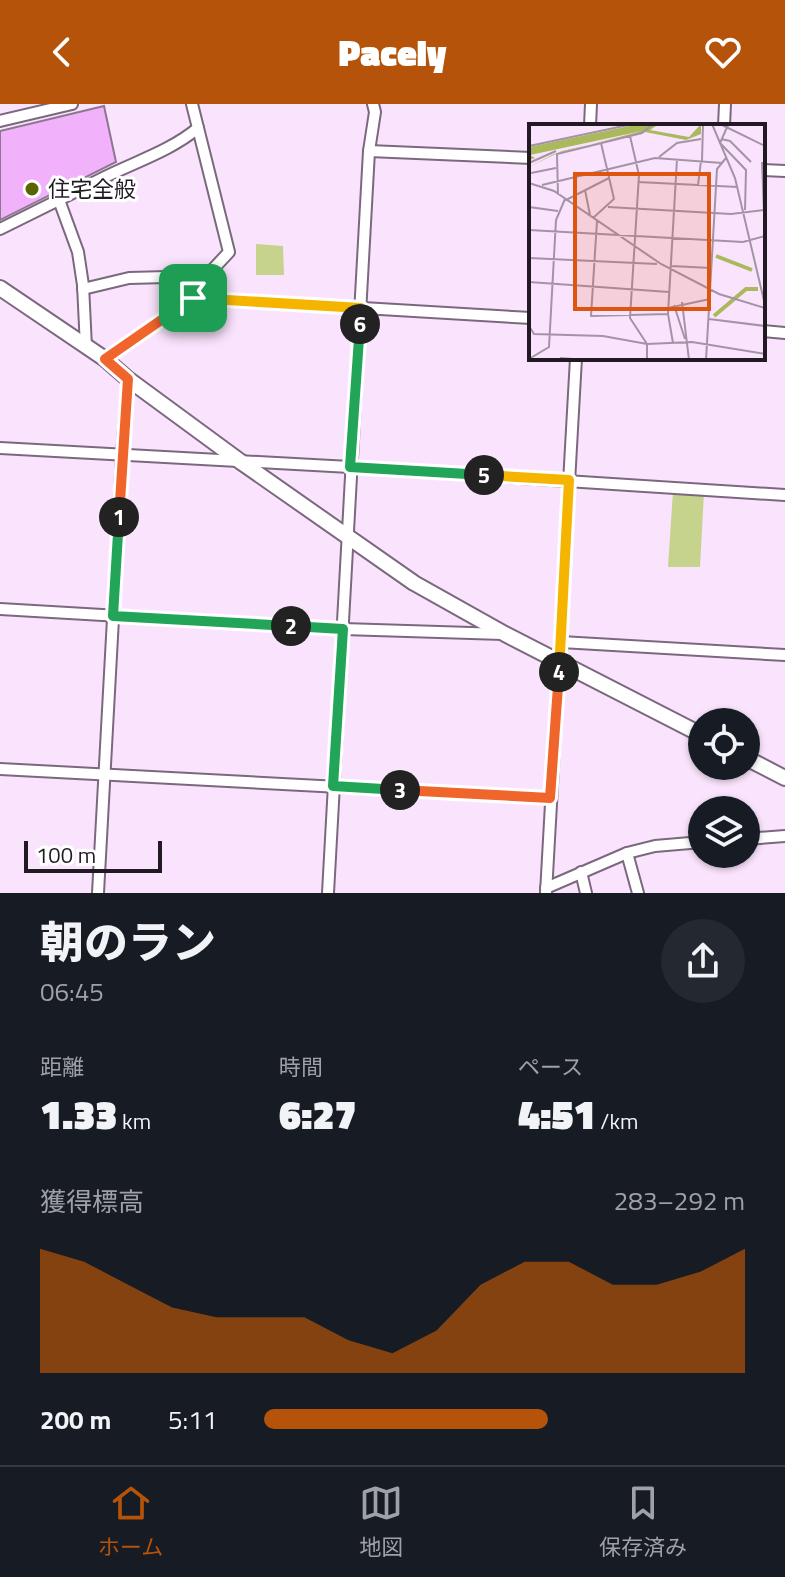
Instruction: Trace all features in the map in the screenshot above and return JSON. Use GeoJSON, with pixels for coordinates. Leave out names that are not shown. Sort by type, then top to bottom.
{"type":"FeatureCollection","features":[{"type":"Feature","properties":{"kind":"street"},"geometry":{"type":"LineString","coordinates":[[0,121],[72,104]]}},
{"type":"Feature","properties":{"kind":"street"},"geometry":{"type":"LineString","coordinates":[[105,359],[193,298],[202,281],[229,252],[192,104]]}},
{"type":"Feature","properties":{"kind":"street"},"geometry":{"type":"LineString","coordinates":[[328,893],[369,151],[375,112],[373,104]]}},
{"type":"Feature","properties":{"kind":"street"},"geometry":{"type":"LineString","coordinates":[[590,124],[591,104]]}},
{"type":"Feature","properties":{"kind":"street"},"geometry":{"type":"LineString","coordinates":[[724,124],[725,104]]}},
{"type":"Feature","properties":{"kind":"street"},"geometry":{"type":"LineString","coordinates":[[0,229],[166,150],[198,128]]}},
{"type":"Feature","properties":{"kind":"street"},"geometry":{"type":"LineString","coordinates":[[369,151],[529,158]]}},
{"type":"Feature","properties":{"kind":"street"},"geometry":{"type":"LineString","coordinates":[[765,170],[785,171]]}},
{"type":"Feature","properties":{"kind":"street"},"geometry":{"type":"LineString","coordinates":[[59,200],[78,252],[86,347]]}},
{"type":"Feature","properties":{"kind":"street"},"geometry":{"type":"LineString","coordinates":[[83,289],[129,278],[167,277],[202,281]]}},
{"type":"Feature","properties":{"kind":"street"},"geometry":{"type":"LineString","coordinates":[[0,288],[105,359],[241,462],[414,583],[505,634],[688,728]]}},
{"type":"Feature","properties":{"kind":"street"},"geometry":{"type":"LineString","coordinates":[[193,298],[529,318]]}},
{"type":"Feature","properties":{"kind":"street"},"geometry":{"type":"LineString","coordinates":[[765,331],[785,333]]}},
{"type":"Feature","properties":{"kind":"street"},"geometry":{"type":"LineString","coordinates":[[576,360],[546,890],[627,853],[655,846],[688,843]]}},
{"type":"Feature","properties":{"kind":"street"},"geometry":{"type":"LineString","coordinates":[[98,893],[128,379]]}},
{"type":"Feature","properties":{"kind":"street"},"geometry":{"type":"LineString","coordinates":[[0,448],[785,495]]}},
{"type":"Feature","properties":{"kind":"street"},"geometry":{"type":"LineString","coordinates":[[0,609],[343,629],[505,634]]}},
{"type":"Feature","properties":{"kind":"street"},"geometry":{"type":"LineString","coordinates":[[561,642],[785,655]]}},
{"type":"Feature","properties":{"kind":"street"},"geometry":{"type":"LineString","coordinates":[[760,765],[785,778]]}},
{"type":"Feature","properties":{"kind":"street"},"geometry":{"type":"LineString","coordinates":[[0,769],[550,798]]}},
{"type":"Feature","properties":{"kind":"street"},"geometry":{"type":"LineString","coordinates":[[760,838],[785,836]]}},
{"type":"Feature","properties":{"kind":"street"},"geometry":{"type":"LineString","coordinates":[[627,853],[638,893]]}},
{"type":"Feature","properties":{"kind":"street"},"geometry":{"type":"LineString","coordinates":[[581,872],[586,893]]}},
{"type":"Feature","properties":{"kind":"green space"},"geometry":{"type":"Polygon","coordinates":[[[256,244],[283,246],[284,275],[256,275],[256,244]]]}},
{"type":"Feature","properties":{"kind":"green space"},"geometry":{"type":"Polygon","coordinates":[[[673,491],[704,493],[700,567],[668,567],[673,491]]]}},
{"type":"Feature","properties":{"kind":"building","name":"住宅全般"},"geometry":{"type":"Polygon","coordinates":[[[104,106],[116,162],[0,220],[0,131],[104,106]]]}},
{"type":"Feature","properties":{"kind":"place","name":"住宅全般"},"geometry":{"type":"Point","coordinates":[32,189]}},
{"type":"Feature","properties":{"kind":"route"},"geometry":{"type":"LineString","coordinates":[[193,298],[361,308],[350,467],[569,480],[550,798],[333,786],[343,629],[113,616],[128,379],[105,359],[193,298]]}}]}
